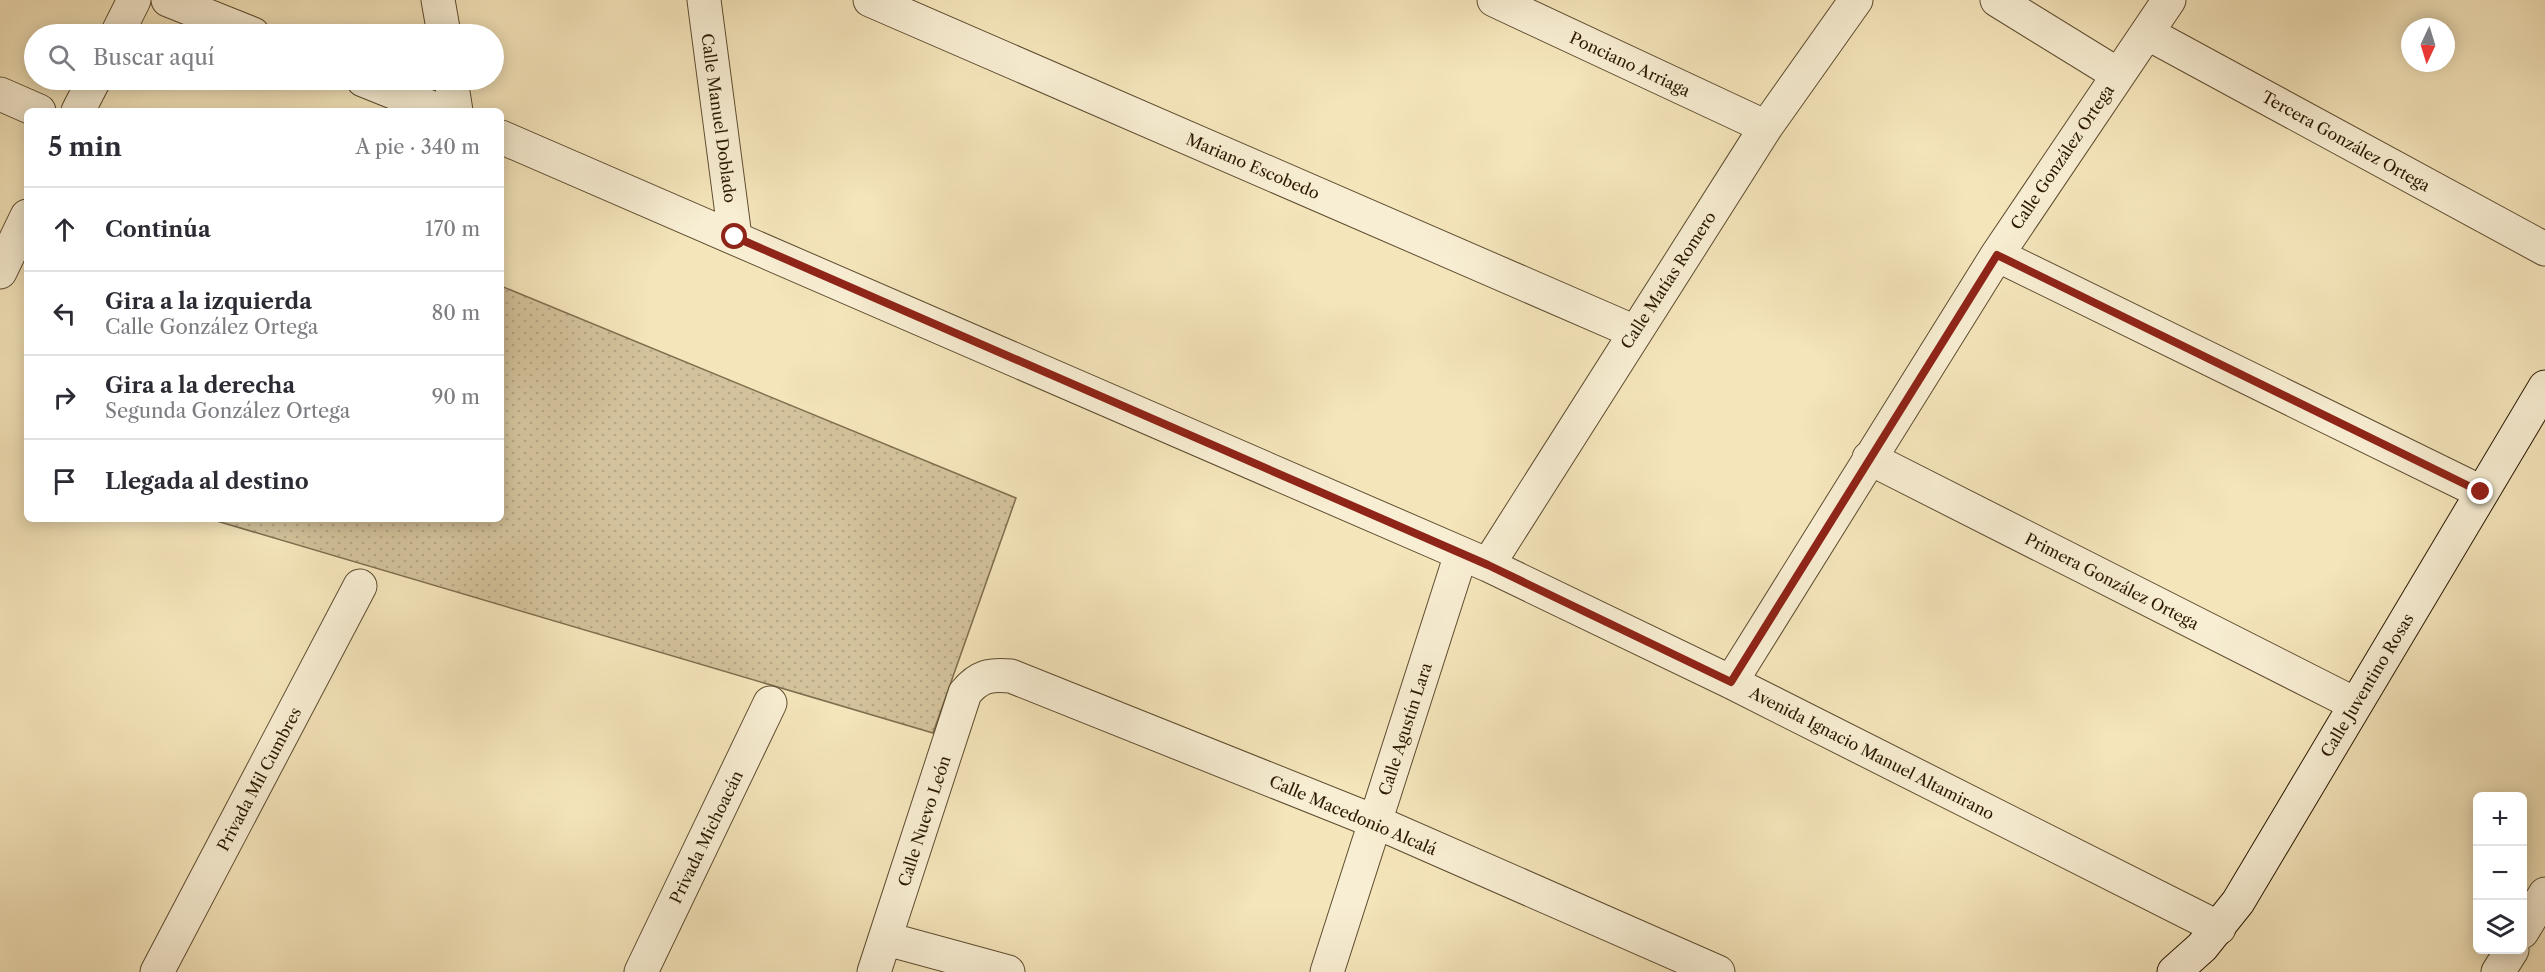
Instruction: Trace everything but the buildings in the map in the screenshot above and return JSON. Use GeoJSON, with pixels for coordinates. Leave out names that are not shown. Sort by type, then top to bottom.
{"type":"FeatureCollection","features":[{"type":"Feature","properties":{"kind":"street"},"geometry":{"type":"LineString","coordinates":[[122,24],[134,0]]}},
{"type":"Feature","properties":{"kind":"street"},"geometry":{"type":"LineString","coordinates":[[168,0],[228,24]]}},
{"type":"Feature","properties":{"kind":"street"},"geometry":{"type":"LineString","coordinates":[[438,0],[442,24]]}},
{"type":"Feature","properties":{"kind":"street","name":"Calle Manuel Doblado"},"geometry":{"type":"LineString","coordinates":[[704,0],[735,237]]}},
{"type":"Feature","properties":{"kind":"street","name":"Mariano Escobedo"},"geometry":{"type":"LineString","coordinates":[[870,0],[1635,333]]}},
{"type":"Feature","properties":{"kind":"street","name":"Ponciano Arriaga"},"geometry":{"type":"LineString","coordinates":[[1494,0],[1766,127]]}},
{"type":"Feature","properties":{"kind":"street","name":"Calle Matías Romero"},"geometry":{"type":"LineString","coordinates":[[1474,560],[1635,333],[1766,127],[1856,0]]}},
{"type":"Feature","properties":{"kind":"street"},"geometry":{"type":"LineString","coordinates":[[1997,0],[2117,74]]}},
{"type":"Feature","properties":{"kind":"street","name":"Calle González Ortega"},"geometry":{"type":"LineString","coordinates":[[1731,682],[1997,255],[2169,0]]}},
{"type":"Feature","properties":{"kind":"street","name":"Tercera González Ortega"},"geometry":{"type":"LineString","coordinates":[[2147,33],[2545,249]]}},
{"type":"Feature","properties":{"kind":"street"},"geometry":{"type":"LineString","coordinates":[[388,90],[433,108]]}},
{"type":"Feature","properties":{"kind":"street"},"geometry":{"type":"LineString","coordinates":[[453,90],[456,108]]}},
{"type":"Feature","properties":{"kind":"street"},"geometry":{"type":"LineString","coordinates":[[0,94],[32,108]]}},
{"type":"Feature","properties":{"kind":"street","name":"Avenida Ignacio Manuel Altamirano"},"geometry":{"type":"LineString","coordinates":[[504,138],[1474,560],[1731,682],[2219,928]]}},
{"type":"Feature","properties":{"kind":"street"},"geometry":{"type":"LineString","coordinates":[[0,272],[24,222]]}},
{"type":"Feature","properties":{"kind":"street"},"geometry":{"type":"LineString","coordinates":[[1997,255],[2481,492]]}},
{"type":"Feature","properties":{"kind":"street","name":"Calle Juventino Rosas"},"geometry":{"type":"LineString","coordinates":[[2178,971],[2219,928],[2238,902],[2545,387]]}},
{"type":"Feature","properties":{"kind":"street","name":"Primera González Ortega"},"geometry":{"type":"LineString","coordinates":[[1869,458],[2355,704]]}},
{"type":"Feature","properties":{"kind":"street","name":"Calle Agustín Lara"},"geometry":{"type":"LineString","coordinates":[[1327,972],[1376,822],[1474,560]]}},
{"type":"Feature","properties":{"kind":"street","name":"Privada Mil Cumbres"},"geometry":{"type":"LineString","coordinates":[[157,972],[360,586]]}},
{"type":"Feature","properties":{"kind":"street","name":"Calle Macedonio Alcalá"},"geometry":{"type":"LineString","coordinates":[[984,676],[995,674],[1011,676],[1376,822],[1718,972]]}},
{"type":"Feature","properties":{"kind":"street","name":"Calle Nuevo León"},"geometry":{"type":"LineString","coordinates":[[874,972],[887,939],[965,693],[973,683],[984,676]]}},
{"type":"Feature","properties":{"kind":"street","name":"Privada Michoacán"},"geometry":{"type":"LineString","coordinates":[[641,972],[770,703]]}},
{"type":"Feature","properties":{"kind":"street"},"geometry":{"type":"LineString","coordinates":[[2527,925],[2545,894]]}},
{"type":"Feature","properties":{"kind":"street"},"geometry":{"type":"LineString","coordinates":[[887,939],[1008,972]]}},
{"type":"Feature","properties":{"kind":"street"},"geometry":{"type":"LineString","coordinates":[[2499,972],[2510,954]]}},
{"type":"Feature","properties":{"kind":"shaded area"},"geometry":{"type":"Polygon","coordinates":[[[504,287],[1016,498],[933,733],[220,522],[504,522],[504,287]]]}},
{"type":"Feature","properties":{"kind":"route"},"geometry":{"type":"LineString","coordinates":[[735,237],[1488,565],[1731,682],[1997,255],[2481,492]]}}]}
